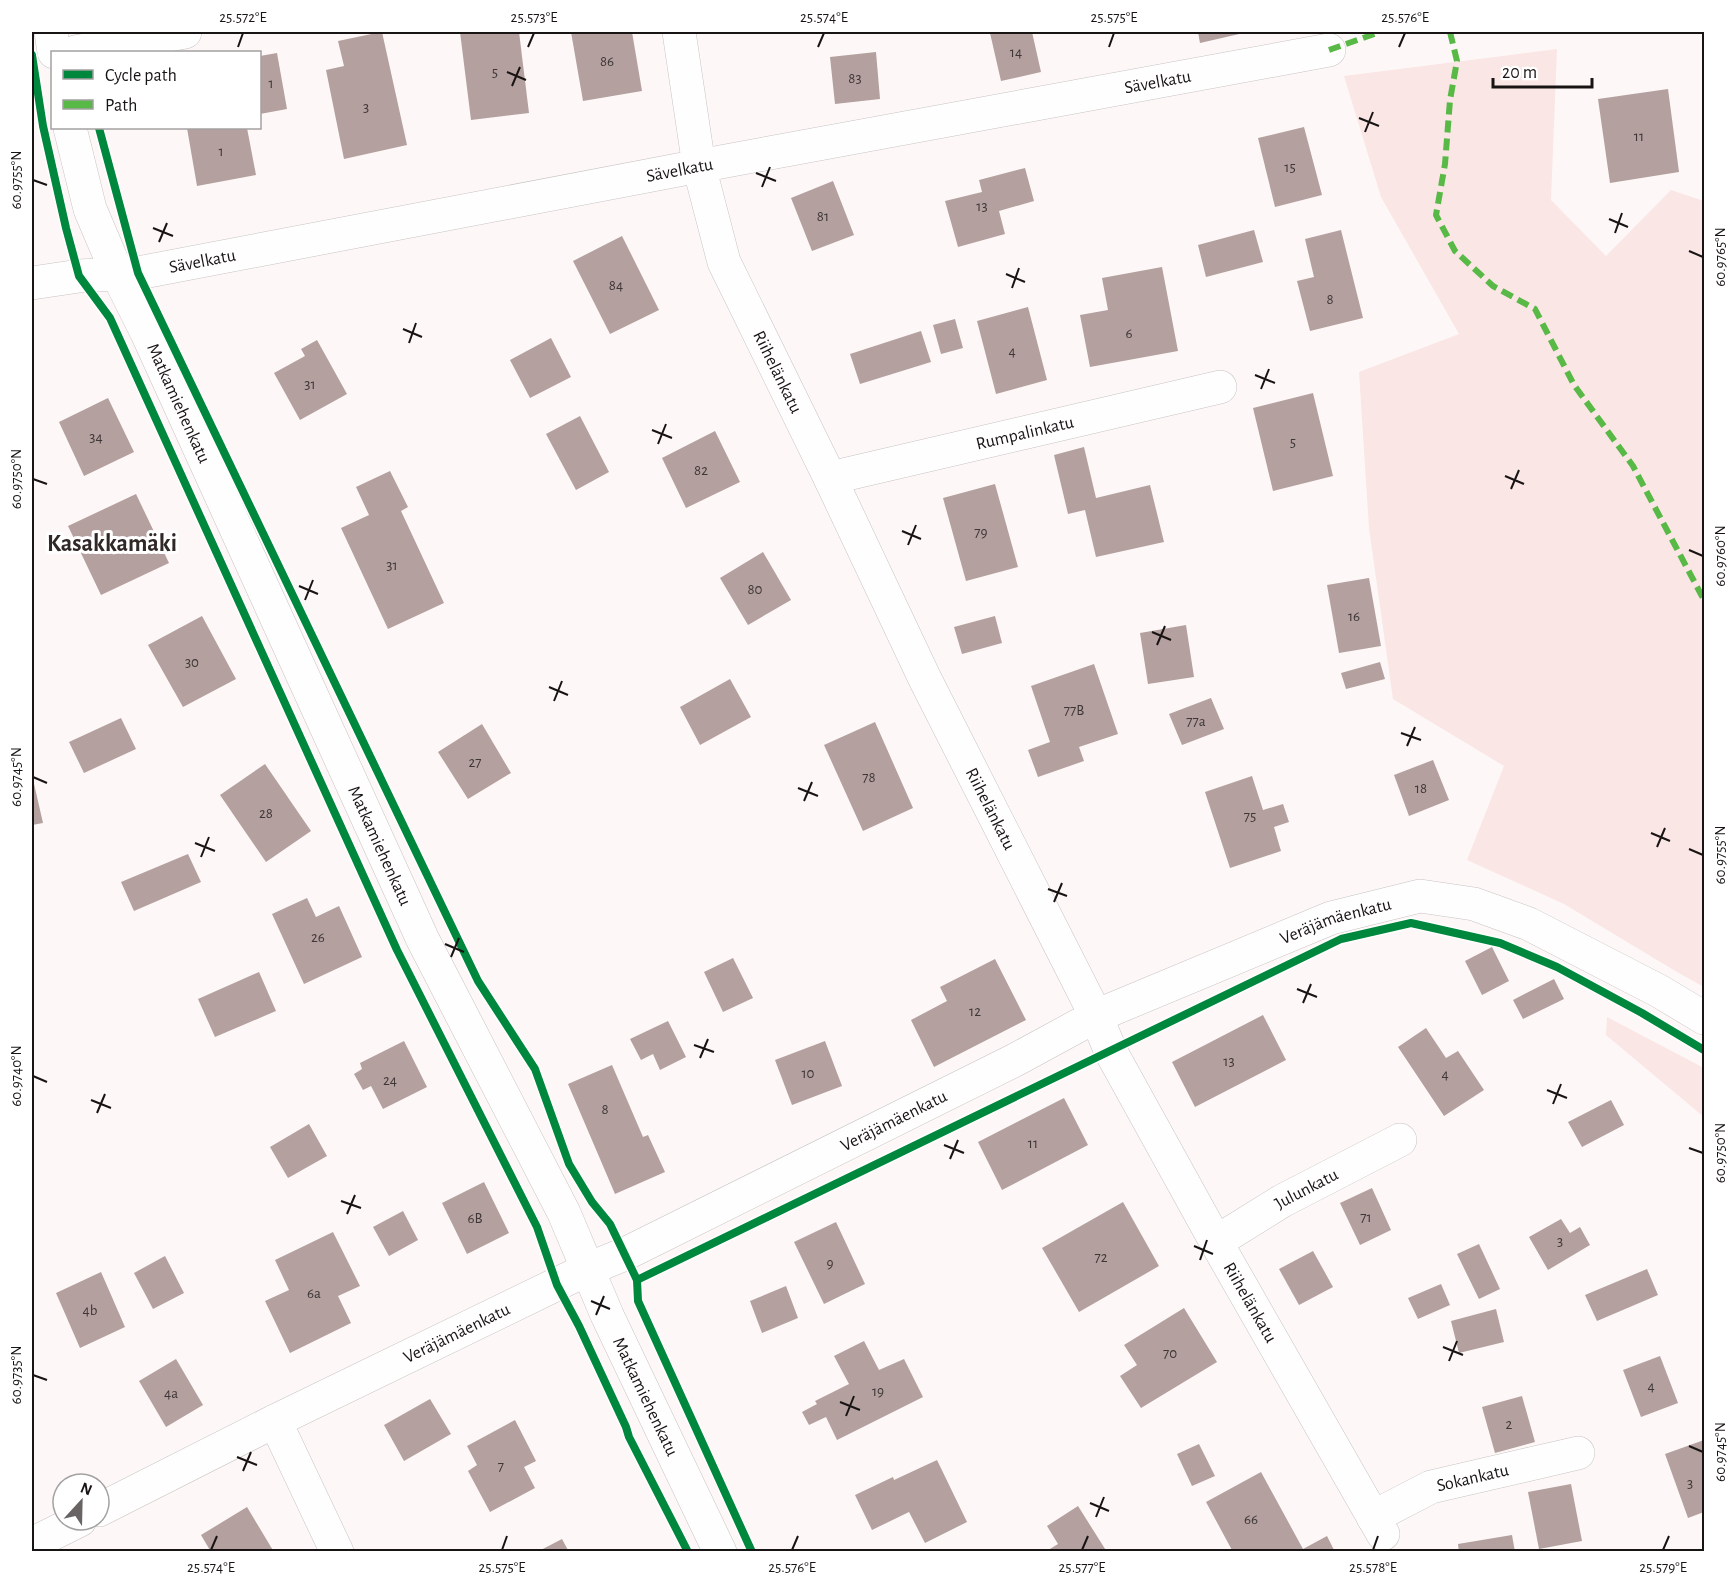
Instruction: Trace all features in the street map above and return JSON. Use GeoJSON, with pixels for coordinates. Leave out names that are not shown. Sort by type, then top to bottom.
{"type":"FeatureCollection","features":[{"type":"Feature","properties":{"kind":"street"},"geometry":{"type":"LineString","coordinates":[[51,32],[54,51]]}},
{"type":"Feature","properties":{"kind":"street"},"geometry":{"type":"LineString","coordinates":[[80,51],[185,32]]}},
{"type":"Feature","properties":{"kind":"street","name":"Riihelänkatu"},"geometry":{"type":"LineString","coordinates":[[679,32],[699,166],[724,262],[925,679],[1096,1016],[1112,1052],[1216,1242],[1378,1525]]}},
{"type":"Feature","properties":{"kind":"street","name":"Sävelkatu"},"geometry":{"type":"LineString","coordinates":[[32,283],[79,276],[118,275],[161,268],[1329,50]]}},
{"type":"Feature","properties":{"kind":"street","name":"Matkamiehenkatu"},"geometry":{"type":"LineString","coordinates":[[70,129],[90,209],[118,275],[147,333],[423,940],[559,1203],[607,1315],[720,1551]]}},
{"type":"Feature","properties":{"kind":"street","name":"Rumpalinkatu"},"geometry":{"type":"LineString","coordinates":[[830,478],[1220,387]]}},
{"type":"Feature","properties":{"kind":"street","name":"Veräjämäenkatu"},"geometry":{"type":"LineString","coordinates":[[111,1504],[275,1421],[588,1269],[625,1254],[1015,1060],[1096,1016],[1331,918],[1420,896],[1474,904],[1529,924],[1659,991],[1704,1018]]}},
{"type":"Feature","properties":{"kind":"street","name":"Julunkatu"},"geometry":{"type":"LineString","coordinates":[[1216,1242],[1282,1201],[1400,1140]]}},
{"type":"Feature","properties":{"kind":"street"},"geometry":{"type":"LineString","coordinates":[[275,1421],[337,1551]]}},
{"type":"Feature","properties":{"kind":"street","name":"Sokankatu"},"geometry":{"type":"LineString","coordinates":[[1378,1525],[1431,1487],[1578,1453]]}},
{"type":"Feature","properties":{"kind":"street"},"geometry":{"type":"LineString","coordinates":[[32,1544],[56,1532]]}},
{"type":"Feature","properties":{"kind":"shaded area"},"geometry":{"type":"Polygon","coordinates":[[[1557,49],[1551,200],[1606,256],[1671,190],[1704,201],[1704,987],[1564,904],[1467,860],[1504,766],[1393,699],[1369,528],[1359,372],[1459,334],[1381,197],[1344,76],[1557,49]]]}},
{"type":"Feature","properties":{"kind":"shaded area"},"geometry":{"type":"Polygon","coordinates":[[[1607,1017],[1704,1068],[1704,1117],[1606,1035],[1607,1017]]]}},
{"type":"Feature","properties":{"kind":"building"},"geometry":{"type":"Polygon","coordinates":[[[382,32],[407,145],[344,159],[326,70],[344,66],[338,41],[382,32]]]}},
{"type":"Feature","properties":{"kind":"building"},"geometry":{"type":"Polygon","coordinates":[[[460,32],[519,32],[529,113],[471,120],[460,32]]]}},
{"type":"Feature","properties":{"kind":"building"},"geometry":{"type":"Polygon","coordinates":[[[571,32],[632,32],[642,91],[583,101],[571,32]]]}},
{"type":"Feature","properties":{"kind":"building"},"geometry":{"type":"Polygon","coordinates":[[[1032,32],[1041,72],[1001,81],[990,33],[1032,32]]]}},
{"type":"Feature","properties":{"kind":"building"},"geometry":{"type":"Polygon","coordinates":[[[1198,32],[1248,32],[1200,43],[1198,32]]]}},
{"type":"Feature","properties":{"kind":"building"},"geometry":{"type":"Polygon","coordinates":[[[876,52],[880,99],[835,104],[830,57],[876,52]]]}},
{"type":"Feature","properties":{"kind":"building"},"geometry":{"type":"Polygon","coordinates":[[[277,53],[287,109],[261,114],[261,56],[277,53]]]}},
{"type":"Feature","properties":{"kind":"building"},"geometry":{"type":"Polygon","coordinates":[[[1668,89],[1679,172],[1610,183],[1598,99],[1668,89]]]}},
{"type":"Feature","properties":{"kind":"building"},"geometry":{"type":"Polygon","coordinates":[[[1304,127],[1322,195],[1275,207],[1258,138],[1304,127]]]}},
{"type":"Feature","properties":{"kind":"building"},"geometry":{"type":"Polygon","coordinates":[[[187,129],[247,129],[256,175],[197,186],[187,129]]]}},
{"type":"Feature","properties":{"kind":"building"},"geometry":{"type":"Polygon","coordinates":[[[1025,168],[1034,201],[999,211],[1005,234],[958,247],[945,201],[982,192],[979,180],[1025,168]]]}},
{"type":"Feature","properties":{"kind":"building"},"geometry":{"type":"Polygon","coordinates":[[[833,181],[854,235],[812,251],[791,198],[833,181]]]}},
{"type":"Feature","properties":{"kind":"building"},"geometry":{"type":"Polygon","coordinates":[[[1254,230],[1263,262],[1206,277],[1198,245],[1254,230]]]}},
{"type":"Feature","properties":{"kind":"building"},"geometry":{"type":"Polygon","coordinates":[[[1341,230],[1363,318],[1310,331],[1297,281],[1314,277],[1305,239],[1341,230]]]}},
{"type":"Feature","properties":{"kind":"building"},"geometry":{"type":"Polygon","coordinates":[[[622,236],[659,310],[610,334],[573,261],[622,236]]]}},
{"type":"Feature","properties":{"kind":"building"},"geometry":{"type":"Polygon","coordinates":[[[1162,267],[1178,351],[1090,367],[1080,315],[1108,310],[1102,278],[1162,267]]]}},
{"type":"Feature","properties":{"kind":"building"},"geometry":{"type":"Polygon","coordinates":[[[1028,307],[1047,380],[996,394],[977,321],[1028,307]]]}},
{"type":"Feature","properties":{"kind":"building"},"geometry":{"type":"Polygon","coordinates":[[[955,319],[963,348],[941,354],[933,325],[955,319]]]}},
{"type":"Feature","properties":{"kind":"building"},"geometry":{"type":"Polygon","coordinates":[[[921,331],[931,362],[860,384],[850,354],[921,331]]]}},
{"type":"Feature","properties":{"kind":"building"},"geometry":{"type":"Polygon","coordinates":[[[551,338],[571,377],[530,398],[510,360],[551,338]]]}},
{"type":"Feature","properties":{"kind":"building"},"geometry":{"type":"Polygon","coordinates":[[[317,340],[347,394],[300,420],[274,373],[305,356],[301,349],[317,340]]]}},
{"type":"Feature","properties":{"kind":"building"},"geometry":{"type":"Polygon","coordinates":[[[1313,393],[1333,476],[1273,491],[1253,408],[1313,393]]]}},
{"type":"Feature","properties":{"kind":"building"},"geometry":{"type":"Polygon","coordinates":[[[108,398],[134,452],[84,476],[59,422],[108,398]]]}},
{"type":"Feature","properties":{"kind":"building"},"geometry":{"type":"Polygon","coordinates":[[[580,416],[609,472],[576,490],[546,434],[580,416]]]}},
{"type":"Feature","properties":{"kind":"building"},"geometry":{"type":"Polygon","coordinates":[[[715,431],[740,482],[686,508],[662,458],[715,431]]]}},
{"type":"Feature","properties":{"kind":"building"},"geometry":{"type":"Polygon","coordinates":[[[1084,447],[1096,498],[1150,485],[1164,542],[1096,557],[1085,510],[1068,514],[1054,455],[1084,447]]]}},
{"type":"Feature","properties":{"kind":"building"},"geometry":{"type":"Polygon","coordinates":[[[390,471],[408,507],[401,511],[444,603],[388,629],[341,528],[369,515],[356,487],[390,471]]]}},
{"type":"Feature","properties":{"kind":"building"},"geometry":{"type":"Polygon","coordinates":[[[995,484],[1018,567],[966,581],[943,498],[995,484]]]}},
{"type":"Feature","properties":{"kind":"building"},"geometry":{"type":"Polygon","coordinates":[[[136,494],[169,563],[101,595],[68,526],[136,494]]]}},
{"type":"Feature","properties":{"kind":"building"},"geometry":{"type":"Polygon","coordinates":[[[763,552],[791,600],[748,625],[720,578],[763,552]]]}},
{"type":"Feature","properties":{"kind":"building"},"geometry":{"type":"Polygon","coordinates":[[[1369,578],[1381,646],[1339,653],[1327,585],[1369,578]]]}},
{"type":"Feature","properties":{"kind":"building"},"geometry":{"type":"Polygon","coordinates":[[[202,616],[236,679],[183,707],[148,645],[202,616]]]}},
{"type":"Feature","properties":{"kind":"building"},"geometry":{"type":"Polygon","coordinates":[[[995,616],[1002,643],[962,654],[954,627],[995,616]]]}},
{"type":"Feature","properties":{"kind":"building"},"geometry":{"type":"Polygon","coordinates":[[[1186,625],[1194,677],[1148,684],[1140,633],[1186,625]]]}},
{"type":"Feature","properties":{"kind":"building"},"geometry":{"type":"Polygon","coordinates":[[[1380,662],[1385,679],[1346,689],[1341,673],[1380,662]]]}},
{"type":"Feature","properties":{"kind":"building"},"geometry":{"type":"Polygon","coordinates":[[[1094,664],[1118,734],[1079,747],[1084,761],[1038,777],[1028,750],[1050,742],[1031,686],[1094,664]]]}},
{"type":"Feature","properties":{"kind":"building"},"geometry":{"type":"Polygon","coordinates":[[[730,679],[751,717],[700,745],[680,707],[730,679]]]}},
{"type":"Feature","properties":{"kind":"building"},"geometry":{"type":"Polygon","coordinates":[[[1211,698],[1224,729],[1182,745],[1169,714],[1211,698]]]}},
{"type":"Feature","properties":{"kind":"building"},"geometry":{"type":"Polygon","coordinates":[[[121,718],[136,749],[84,773],[69,742],[121,718]]]}},
{"type":"Feature","properties":{"kind":"building"},"geometry":{"type":"Polygon","coordinates":[[[875,722],[913,808],[863,831],[824,745],[875,722]]]}},
{"type":"Feature","properties":{"kind":"building"},"geometry":{"type":"Polygon","coordinates":[[[482,724],[511,773],[468,799],[438,752],[482,724]]]}},
{"type":"Feature","properties":{"kind":"building"},"geometry":{"type":"Polygon","coordinates":[[[1433,760],[1449,800],[1409,816],[1394,775],[1433,760]]]}},
{"type":"Feature","properties":{"kind":"building"},"geometry":{"type":"Polygon","coordinates":[[[265,764],[311,831],[266,862],[220,795],[265,764]]]}},
{"type":"Feature","properties":{"kind":"building"},"geometry":{"type":"Polygon","coordinates":[[[32,775],[43,823],[32,825],[32,775]]]}},
{"type":"Feature","properties":{"kind":"building"},"geometry":{"type":"Polygon","coordinates":[[[1252,776],[1263,810],[1283,804],[1289,822],[1274,827],[1281,851],[1230,868],[1205,792],[1252,776]]]}},
{"type":"Feature","properties":{"kind":"building"},"geometry":{"type":"Polygon","coordinates":[[[188,854],[201,882],[134,911],[121,882],[188,854]]]}},
{"type":"Feature","properties":{"kind":"building"},"geometry":{"type":"Polygon","coordinates":[[[307,898],[316,917],[339,906],[362,957],[304,984],[272,914],[307,898]]]}},
{"type":"Feature","properties":{"kind":"building"},"geometry":{"type":"Polygon","coordinates":[[[1492,947],[1509,981],[1482,995],[1465,961],[1492,947]]]}},
{"type":"Feature","properties":{"kind":"building"},"geometry":{"type":"Polygon","coordinates":[[[733,958],[753,998],[723,1012],[704,972],[733,958]]]}},
{"type":"Feature","properties":{"kind":"building"},"geometry":{"type":"Polygon","coordinates":[[[995,959],[1026,1020],[934,1067],[911,1020],[947,1001],[940,987],[995,959]]]}},
{"type":"Feature","properties":{"kind":"building"},"geometry":{"type":"Polygon","coordinates":[[[259,972],[276,1011],[215,1037],[198,999],[259,972]]]}},
{"type":"Feature","properties":{"kind":"building"},"geometry":{"type":"Polygon","coordinates":[[[1554,979],[1564,999],[1523,1019],[1513,1000],[1554,979]]]}},
{"type":"Feature","properties":{"kind":"building"},"geometry":{"type":"Polygon","coordinates":[[[1263,1015],[1286,1060],[1195,1107],[1172,1062],[1263,1015]]]}},
{"type":"Feature","properties":{"kind":"building"},"geometry":{"type":"Polygon","coordinates":[[[668,1021],[686,1057],[660,1070],[653,1054],[641,1060],[630,1039],[668,1021]]]}},
{"type":"Feature","properties":{"kind":"building"},"geometry":{"type":"Polygon","coordinates":[[[1426,1028],[1446,1058],[1458,1051],[1484,1090],[1444,1116],[1398,1047],[1426,1028]]]}},
{"type":"Feature","properties":{"kind":"building"},"geometry":{"type":"Polygon","coordinates":[[[404,1041],[427,1087],[383,1109],[371,1086],[363,1090],[354,1074],[362,1069],[360,1063],[404,1041]]]}},
{"type":"Feature","properties":{"kind":"building"},"geometry":{"type":"Polygon","coordinates":[[[825,1041],[842,1086],[792,1105],[775,1060],[825,1041]]]}},
{"type":"Feature","properties":{"kind":"building"},"geometry":{"type":"Polygon","coordinates":[[[612,1065],[643,1137],[648,1135],[665,1172],[615,1194],[568,1084],[612,1065]]]}},
{"type":"Feature","properties":{"kind":"building"},"geometry":{"type":"Polygon","coordinates":[[[1064,1098],[1088,1145],[1002,1190],[978,1142],[1064,1098]]]}},
{"type":"Feature","properties":{"kind":"building"},"geometry":{"type":"Polygon","coordinates":[[[1611,1100],[1624,1125],[1582,1147],[1568,1122],[1611,1100]]]}},
{"type":"Feature","properties":{"kind":"building"},"geometry":{"type":"Polygon","coordinates":[[[309,1124],[327,1156],[288,1178],[270,1147],[309,1124]]]}},
{"type":"Feature","properties":{"kind":"building"},"geometry":{"type":"Polygon","coordinates":[[[484,1182],[509,1233],[467,1254],[442,1203],[484,1182]]]}},
{"type":"Feature","properties":{"kind":"building"},"geometry":{"type":"Polygon","coordinates":[[[1372,1188],[1391,1230],[1360,1245],[1340,1203],[1372,1188]]]}},
{"type":"Feature","properties":{"kind":"building"},"geometry":{"type":"Polygon","coordinates":[[[1123,1202],[1159,1266],[1079,1312],[1042,1248],[1123,1202]]]}},
{"type":"Feature","properties":{"kind":"building"},"geometry":{"type":"Polygon","coordinates":[[[403,1211],[418,1240],[389,1256],[373,1227],[403,1211]]]}},
{"type":"Feature","properties":{"kind":"building"},"geometry":{"type":"Polygon","coordinates":[[[1561,1219],[1570,1233],[1580,1227],[1590,1245],[1548,1270],[1529,1237],[1561,1219]]]}},
{"type":"Feature","properties":{"kind":"building"},"geometry":{"type":"Polygon","coordinates":[[[836,1222],[865,1284],[824,1304],[794,1242],[836,1222]]]}},
{"type":"Feature","properties":{"kind":"building"},"geometry":{"type":"Polygon","coordinates":[[[333,1232],[360,1286],[338,1296],[351,1323],[290,1353],[265,1301],[289,1290],[275,1260],[333,1232]]]}},
{"type":"Feature","properties":{"kind":"building"},"geometry":{"type":"Polygon","coordinates":[[[1479,1244],[1500,1289],[1479,1299],[1457,1254],[1479,1244]]]}},
{"type":"Feature","properties":{"kind":"building"},"geometry":{"type":"Polygon","coordinates":[[[1313,1251],[1333,1287],[1299,1305],[1279,1269],[1313,1251]]]}},
{"type":"Feature","properties":{"kind":"building"},"geometry":{"type":"Polygon","coordinates":[[[165,1256],[184,1293],[153,1309],[134,1273],[165,1256]]]}},
{"type":"Feature","properties":{"kind":"building"},"geometry":{"type":"Polygon","coordinates":[[[1647,1269],[1658,1295],[1597,1321],[1585,1295],[1647,1269]]]}},
{"type":"Feature","properties":{"kind":"building"},"geometry":{"type":"Polygon","coordinates":[[[101,1272],[125,1327],[80,1348],[56,1293],[101,1272]]]}},
{"type":"Feature","properties":{"kind":"building"},"geometry":{"type":"Polygon","coordinates":[[[1441,1284],[1450,1305],[1418,1319],[1408,1298],[1441,1284]]]}},
{"type":"Feature","properties":{"kind":"building"},"geometry":{"type":"Polygon","coordinates":[[[786,1286],[798,1318],[762,1333],[750,1301],[786,1286]]]}},
{"type":"Feature","properties":{"kind":"building"},"geometry":{"type":"Polygon","coordinates":[[[1184,1308],[1217,1362],[1141,1408],[1120,1376],[1137,1365],[1124,1345],[1184,1308]]]}},
{"type":"Feature","properties":{"kind":"building"},"geometry":{"type":"Polygon","coordinates":[[[1496,1309],[1504,1342],[1459,1353],[1451,1321],[1496,1309]]]}},
{"type":"Feature","properties":{"kind":"building"},"geometry":{"type":"Polygon","coordinates":[[[864,1341],[879,1370],[904,1359],[923,1397],[837,1440],[826,1417],[809,1425],[802,1412],[817,1404],[815,1401],[849,1384],[834,1356],[864,1341]]]}},
{"type":"Feature","properties":{"kind":"building"},"geometry":{"type":"Polygon","coordinates":[[[1660,1356],[1678,1403],[1641,1417],[1623,1370],[1660,1356]]]}},
{"type":"Feature","properties":{"kind":"building"},"geometry":{"type":"Polygon","coordinates":[[[176,1359],[203,1405],[166,1427],[139,1381],[176,1359]]]}},
{"type":"Feature","properties":{"kind":"building"},"geometry":{"type":"Polygon","coordinates":[[[1522,1396],[1535,1442],[1495,1453],[1482,1407],[1522,1396]]]}},
{"type":"Feature","properties":{"kind":"building"},"geometry":{"type":"Polygon","coordinates":[[[430,1399],[451,1434],[404,1461],[384,1425],[430,1399]]]}},
{"type":"Feature","properties":{"kind":"building"},"geometry":{"type":"Polygon","coordinates":[[[515,1420],[536,1461],[524,1467],[535,1488],[490,1512],[468,1471],[477,1465],[467,1446],[515,1420]]]}},
{"type":"Feature","properties":{"kind":"building"},"geometry":{"type":"Polygon","coordinates":[[[1704,1440],[1704,1512],[1688,1518],[1665,1454],[1704,1440]]]}},
{"type":"Feature","properties":{"kind":"building"},"geometry":{"type":"Polygon","coordinates":[[[1199,1444],[1215,1476],[1192,1486],[1177,1454],[1199,1444]]]}},
{"type":"Feature","properties":{"kind":"building"},"geometry":{"type":"Polygon","coordinates":[[[937,1460],[967,1522],[925,1543],[909,1512],[872,1530],[855,1495],[937,1460]]]}},
{"type":"Feature","properties":{"kind":"building"},"geometry":{"type":"Polygon","coordinates":[[[1261,1472],[1303,1549],[1327,1536],[1335,1552],[1233,1552],[1206,1502],[1261,1472]]]}},
{"type":"Feature","properties":{"kind":"building"},"geometry":{"type":"Polygon","coordinates":[[[1571,1484],[1582,1541],[1539,1549],[1528,1492],[1571,1484]]]}},
{"type":"Feature","properties":{"kind":"building"},"geometry":{"type":"Polygon","coordinates":[[[1078,1506],[1107,1552],[1045,1552],[1058,1544],[1047,1526],[1078,1506]]]}},
{"type":"Feature","properties":{"kind":"building"},"geometry":{"type":"Polygon","coordinates":[[[247,1507],[274,1552],[211,1552],[201,1535],[247,1507]]]}},
{"type":"Feature","properties":{"kind":"building"},"geometry":{"type":"Polygon","coordinates":[[[1512,1535],[1515,1552],[1459,1552],[1458,1544],[1512,1535]]]}},
{"type":"Feature","properties":{"kind":"building"},"geometry":{"type":"Polygon","coordinates":[[[562,1539],[569,1552],[537,1552],[562,1539]]]}},
{"type":"Feature","properties":{"kind":"marked path"},"geometry":{"type":"LineString","coordinates":[[1329,50],[1380,32]]}},
{"type":"Feature","properties":{"kind":"marked path"},"geometry":{"type":"LineString","coordinates":[[1450,32],[1457,61],[1450,100],[1445,164],[1436,215],[1455,251],[1493,286],[1535,309],[1574,385],[1633,466],[1704,600]]}},
{"type":"Feature","properties":{"kind":"cycle path"},"geometry":{"type":"LineString","coordinates":[[32,55],[43,126],[79,276],[110,318],[397,950],[537,1227],[557,1285],[579,1326],[629,1437],[688,1552]]}},
{"type":"Feature","properties":{"kind":"cycle path"},"geometry":{"type":"LineString","coordinates":[[99,129],[138,273],[478,981],[535,1069],[569,1164],[592,1202],[610,1224],[637,1280],[638,1301],[752,1552]]}},
{"type":"Feature","properties":{"kind":"cycle path"},"geometry":{"type":"LineString","coordinates":[[637,1280],[1341,939],[1411,923],[1500,943],[1557,967],[1704,1050]]}},
{"type":"Feature","properties":{"kind":"district","name":"Kasakkamäki"},"geometry":{"type":"Point","coordinates":[112,543]}}]}
